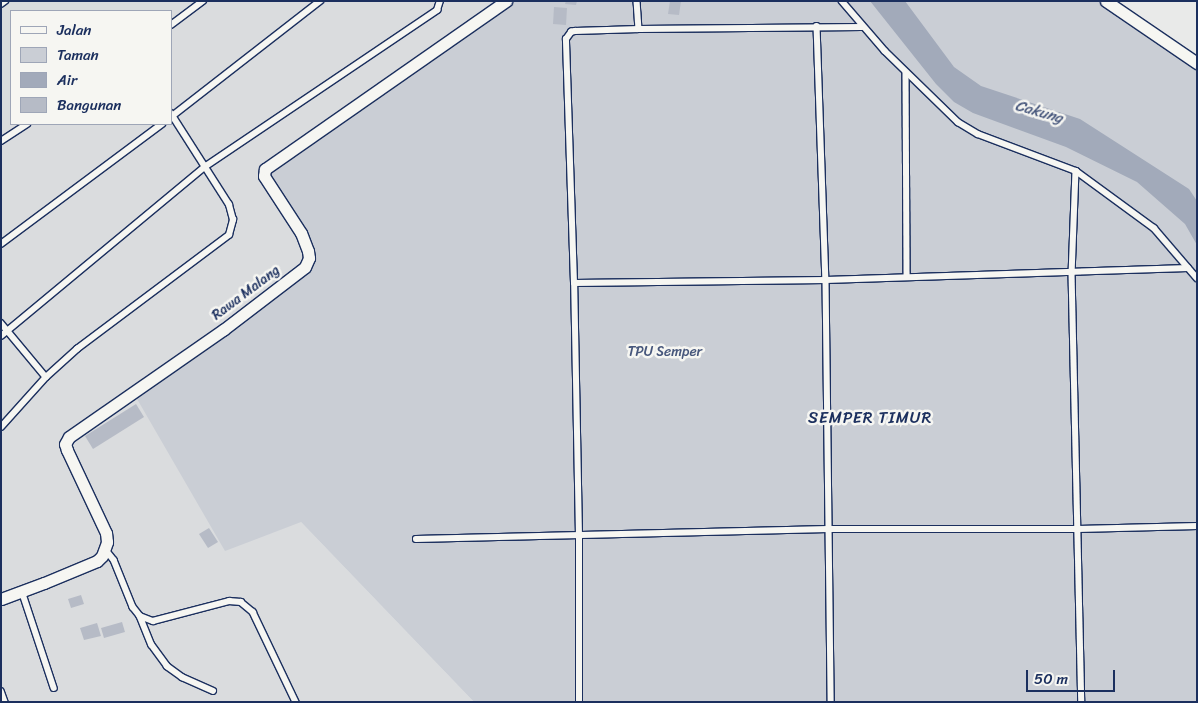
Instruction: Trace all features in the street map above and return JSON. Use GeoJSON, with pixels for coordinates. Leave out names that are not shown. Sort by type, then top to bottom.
{"type":"FeatureCollection","features":[{"type":"Feature","properties":{"kind":"street","name":"Rawa Malang"},"geometry":{"type":"LineString","coordinates":[[105,550],[106,533],[67,450],[66,440],[223,330],[305,267],[309,258],[308,250],[301,233],[264,176],[265,169],[506,1]]}},
{"type":"Feature","properties":{"kind":"street"},"geometry":{"type":"LineString","coordinates":[[1106,1],[1197,63]]}},
{"type":"Feature","properties":{"kind":"street"},"geometry":{"type":"LineString","coordinates":[[1,599],[97,561],[105,550]]}},
{"type":"Feature","properties":{"kind":"lane"},"geometry":{"type":"LineString","coordinates":[[1,4],[5,1]]}},
{"type":"Feature","properties":{"kind":"lane"},"geometry":{"type":"LineString","coordinates":[[172,24],[203,1]]}},
{"type":"Feature","properties":{"kind":"lane"},"geometry":{"type":"LineString","coordinates":[[1,427],[46,377],[77,349],[229,235],[234,220],[229,205],[172,115],[320,1]]}},
{"type":"Feature","properties":{"kind":"lane"},"geometry":{"type":"LineString","coordinates":[[1,336],[206,166],[437,10],[440,1]]}},
{"type":"Feature","properties":{"kind":"lane"},"geometry":{"type":"LineString","coordinates":[[637,1],[639,29]]}},
{"type":"Feature","properties":{"kind":"lane"},"geometry":{"type":"LineString","coordinates":[[842,1],[862,27],[958,122],[978,134],[1076,171],[1154,228],[1197,278]]}},
{"type":"Feature","properties":{"kind":"lane"},"geometry":{"type":"LineString","coordinates":[[817,26],[826,280],[831,702]]}},
{"type":"Feature","properties":{"kind":"lane"},"geometry":{"type":"LineString","coordinates":[[579,702],[579,536],[574,282],[566,39],[571,32],[575,31],[817,26],[862,27]]}},
{"type":"Feature","properties":{"kind":"lane"},"geometry":{"type":"LineString","coordinates":[[906,72],[908,277]]}},
{"type":"Feature","properties":{"kind":"lane"},"geometry":{"type":"LineString","coordinates":[[1,141],[25,125]]}},
{"type":"Feature","properties":{"kind":"lane"},"geometry":{"type":"LineString","coordinates":[[1,244],[161,125]]}},
{"type":"Feature","properties":{"kind":"lane"},"geometry":{"type":"LineString","coordinates":[[1076,171],[1072,273],[1082,702]]}},
{"type":"Feature","properties":{"kind":"lane"},"geometry":{"type":"LineString","coordinates":[[574,282],[826,280],[1188,268]]}},
{"type":"Feature","properties":{"kind":"lane"},"geometry":{"type":"LineString","coordinates":[[1,324],[46,377]]}},
{"type":"Feature","properties":{"kind":"lane"},"geometry":{"type":"LineString","coordinates":[[416,539],[828,529],[1078,530],[1197,526]]}},
{"type":"Feature","properties":{"kind":"lane"},"geometry":{"type":"LineString","coordinates":[[105,550],[114,560],[133,607],[140,616],[152,645],[167,666],[182,678],[213,691]]}},
{"type":"Feature","properties":{"kind":"lane"},"geometry":{"type":"LineString","coordinates":[[22,591],[54,688]]}},
{"type":"Feature","properties":{"kind":"lane"},"geometry":{"type":"LineString","coordinates":[[140,616],[153,621],[229,601],[241,602],[253,612],[296,702]]}},
{"type":"Feature","properties":{"kind":"lane"},"geometry":{"type":"LineString","coordinates":[[1,690],[5,702]]}},
{"type":"Feature","properties":{"kind":"shaded area"},"geometry":{"type":"Polygon","coordinates":[[[1,1],[506,1],[308,251],[301,522],[474,702],[1,702],[1,1]]]}},
{"type":"Feature","properties":{"kind":"green space","name":"TPU Semper"},"geometry":{"type":"Polygon","coordinates":[[[506,1],[1106,1],[1197,63],[1197,702],[474,702],[301,522],[225,551],[133,392],[309,258],[264,176],[506,1]]]}},
{"type":"Feature","properties":{"kind":"water","name":"Cakung"},"geometry":{"type":"Polygon","coordinates":[[[870,1],[905,1],[954,67],[981,86],[1080,119],[1189,189],[1197,201],[1197,245],[1185,224],[1137,182],[1066,147],[973,113],[954,102],[936,84],[870,1]]]}},
{"type":"Feature","properties":{"kind":"building"},"geometry":{"type":"Polygon","coordinates":[[[566,1],[577,1],[576,5],[565,4],[566,1]]]}},
{"type":"Feature","properties":{"kind":"building"},"geometry":{"type":"Polygon","coordinates":[[[670,1],[681,1],[679,15],[668,14],[670,1]]]}},
{"type":"Feature","properties":{"kind":"building"},"geometry":{"type":"Polygon","coordinates":[[[554,7],[567,8],[566,25],[553,24],[554,7]]]}},
{"type":"Feature","properties":{"kind":"building"},"geometry":{"type":"Polygon","coordinates":[[[136,404],[144,417],[93,449],[85,436],[136,404]]]}},
{"type":"Feature","properties":{"kind":"building"},"geometry":{"type":"Polygon","coordinates":[[[209,528],[218,542],[208,548],[199,534],[209,528]]]}},
{"type":"Feature","properties":{"kind":"building"},"geometry":{"type":"Polygon","coordinates":[[[81,595],[84,604],[71,608],[68,599],[81,595]]]}},
{"type":"Feature","properties":{"kind":"building"},"geometry":{"type":"Polygon","coordinates":[[[122,622],[125,632],[104,638],[101,628],[122,622]]]}},
{"type":"Feature","properties":{"kind":"building"},"geometry":{"type":"Polygon","coordinates":[[[97,623],[101,636],[84,640],[80,628],[97,623]]]}},
{"type":"Feature","properties":{"kind":"district","name":"SEMPER TIMUR"},"geometry":{"type":"Point","coordinates":[870,418]}}]}
